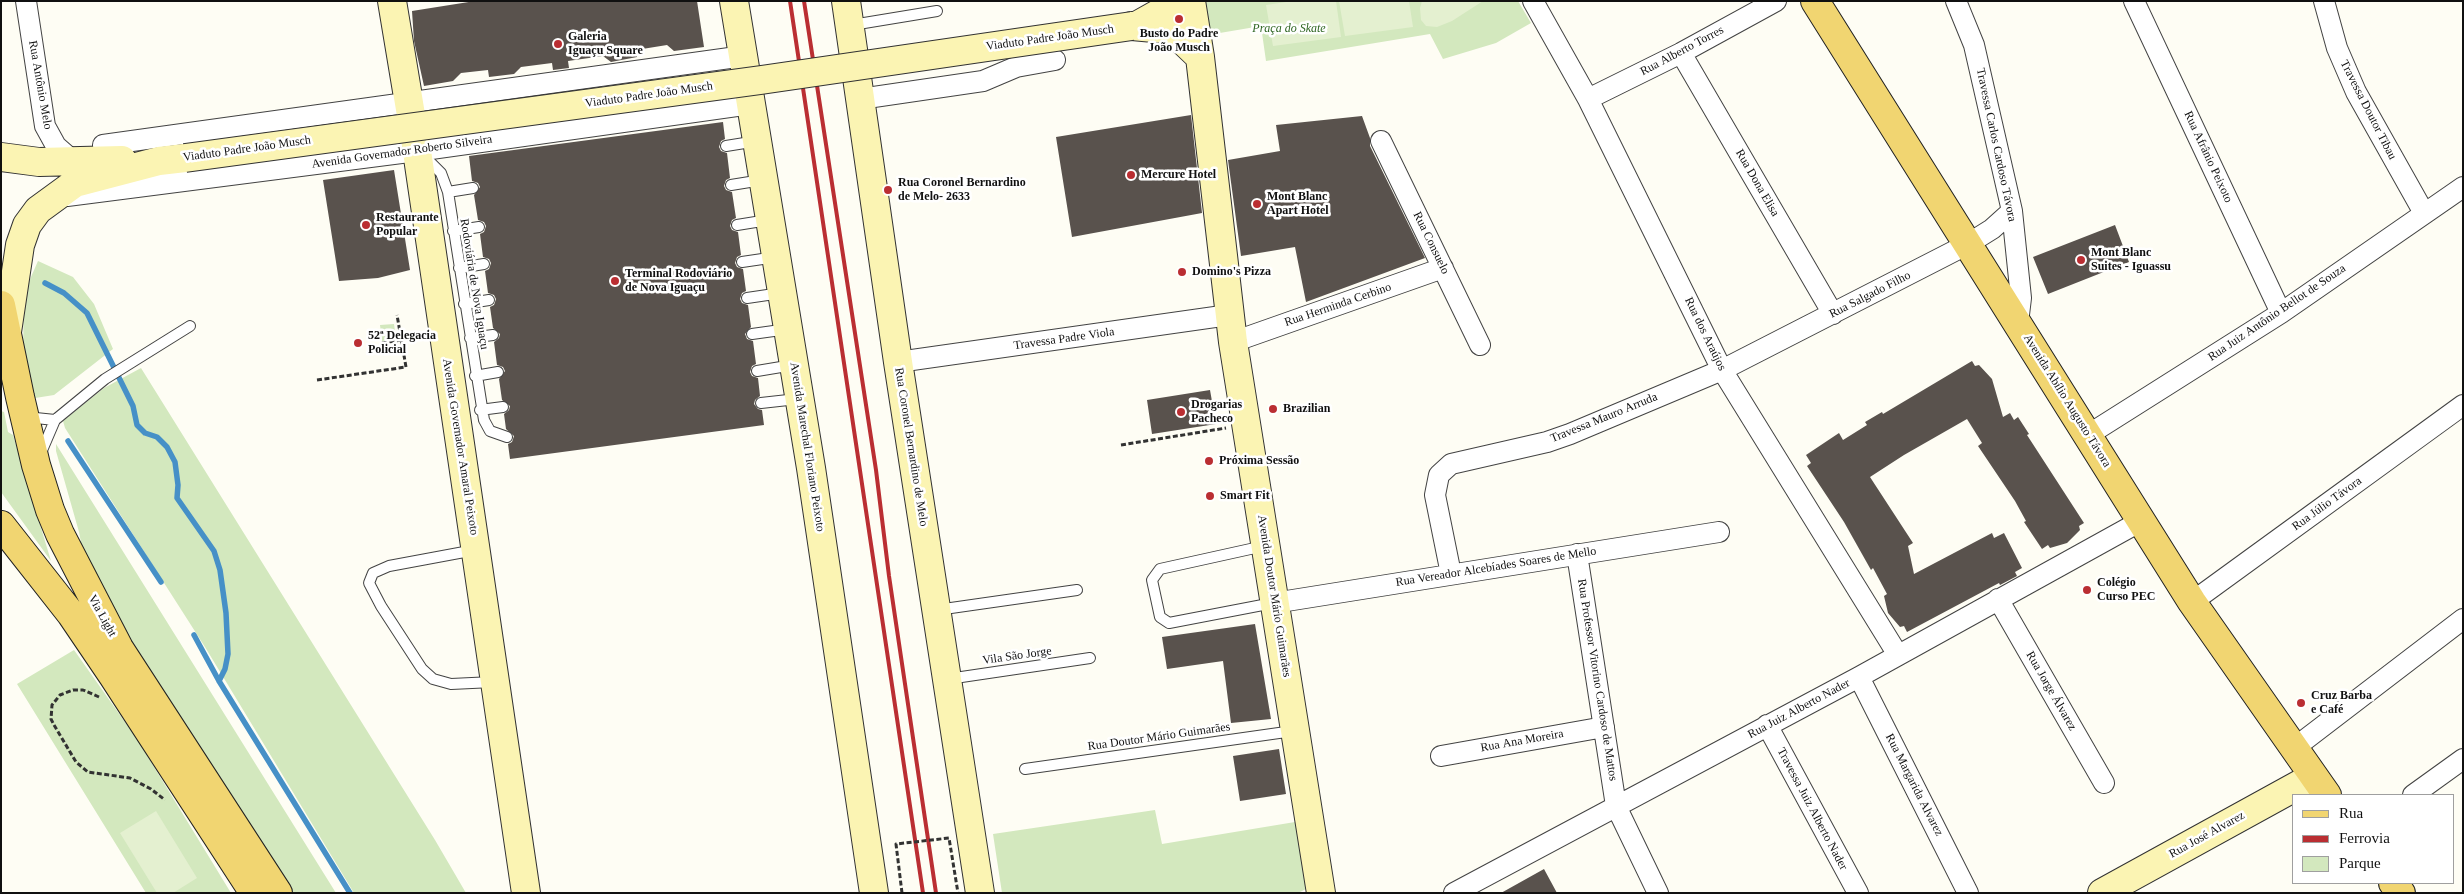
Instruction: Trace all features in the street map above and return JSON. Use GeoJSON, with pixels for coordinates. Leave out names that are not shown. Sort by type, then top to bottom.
{"type":"FeatureCollection","features":[{"type":"Feature","properties":{"kind":"main road","name":"Avenida Governador Amaral Peixoto"},"geometry":{"type":"LineString","coordinates":[[392,1],[417,151],[526,893]]}},
{"type":"Feature","properties":{"kind":"main road","name":"Avenida Marechal Floriano Peixoto"},"geometry":{"type":"LineString","coordinates":[[734,1],[794,365],[874,893]]}},
{"type":"Feature","properties":{"kind":"main road","name":"Viaduto Padre João Musch"},"geometry":{"type":"LineString","coordinates":[[1135,26],[1164,11],[1174,1]]}},
{"type":"Feature","properties":{"kind":"main road","name":"Avenida Doutor Mário Guimarães"},"geometry":{"type":"LineString","coordinates":[[1191,1],[1200,57],[1229,315],[1274,603],[1297,731],[1321,893]]}},
{"type":"Feature","properties":{"kind":"main road","name":"Avenida Abílio Augusto Távora"},"geometry":{"type":"LineString","coordinates":[[1815,1],[2192,602],[2320,786]]}},
{"type":"Feature","properties":{"kind":"main road","name":"Rua Coronel Bernardino de Melo"},"geometry":{"type":"LineString","coordinates":[[848,13],[898,362],[980,893]]}},
{"type":"Feature","properties":{"kind":"main road","name":"Viaduto Padre João Musch"},"geometry":{"type":"LineString","coordinates":[[60,192],[89,179],[172,159],[761,80],[1135,26],[1165,29],[1178,36],[1200,57]]}},
{"type":"Feature","properties":{"kind":"main road","name":"Viaduto Padre João Musch"},"geometry":{"type":"LineString","coordinates":[[1,157],[33,162],[172,159]]}},
{"type":"Feature","properties":{"kind":"main road"},"geometry":{"type":"LineString","coordinates":[[1,363],[23,234],[32,218],[60,192]]}},
{"type":"Feature","properties":{"kind":"main road","name":"Via Light"},"geometry":{"type":"LineString","coordinates":[[1,305],[36,465],[60,534],[111,634],[278,893]]}},
{"type":"Feature","properties":{"kind":"main road","name":"Via Light"},"geometry":{"type":"LineString","coordinates":[[1,524],[71,614],[98,653],[254,893]]}},
{"type":"Feature","properties":{"kind":"main road","name":"Rua José Alvarez"},"geometry":{"type":"LineString","coordinates":[[2304,794],[2320,786]]}},
{"type":"Feature","properties":{"kind":"main road","name":"Rua José Alvarez"},"geometry":{"type":"LineString","coordinates":[[2102,893],[2292,800]]}},
{"type":"Feature","properties":{"kind":"street","name":"Rua Antônio Melo"},"geometry":{"type":"LineString","coordinates":[[26,1],[45,126],[56,146],[72,160]]}},
{"type":"Feature","properties":{"kind":"street","name":"Rua dos Araújos"},"geometry":{"type":"LineString","coordinates":[[1533,1],[1588,99],[1722,370],[1898,655]]}},
{"type":"Feature","properties":{"kind":"street","name":"Rua Alberto Torres"},"geometry":{"type":"LineString","coordinates":[[1588,99],[1681,53],[1776,1]]}},
{"type":"Feature","properties":{"kind":"street","name":"Travessa Carlos Cardoso Távora"},"geometry":{"type":"LineString","coordinates":[[1956,1],[1974,45],[2012,211],[2021,298],[2018,323]]}},
{"type":"Feature","properties":{"kind":"street","name":"Rua Afrânio Peixoto"},"geometry":{"type":"LineString","coordinates":[[2134,1],[2281,313]]}},
{"type":"Feature","properties":{"kind":"street","name":"Travessa Doutor Tibau"},"geometry":{"type":"LineString","coordinates":[[2324,1],[2337,48],[2356,92],[2424,213]]}},
{"type":"Feature","properties":{"kind":"street","name":"Rua Dona Elisa"},"geometry":{"type":"LineString","coordinates":[[1681,53],[1833,314]]}},
{"type":"Feature","properties":{"kind":"street"},"geometry":{"type":"LineString","coordinates":[[103,145],[744,56]]}},
{"type":"Feature","properties":{"kind":"street"},"geometry":{"type":"LineString","coordinates":[[860,99],[983,81],[1016,67],[1056,60]]}},
{"type":"Feature","properties":{"kind":"street","name":"Avenida Governador Roberto Silveira"},"geometry":{"type":"LineString","coordinates":[[60,192],[417,151],[752,104]]}},
{"type":"Feature","properties":{"kind":"street","name":"Rua Consuelo"},"geometry":{"type":"LineString","coordinates":[[1381,141],[1480,345]]}},
{"type":"Feature","properties":{"kind":"street","name":"Rua Juiz Antônio Bellot de Souza"},"geometry":{"type":"LineString","coordinates":[[2088,435],[2281,313],[2463,187]]}},
{"type":"Feature","properties":{"kind":"street","name":"Rua Salgado Filho"},"geometry":{"type":"LineString","coordinates":[[1722,370],[1968,244],[1992,229],[2012,211]]}},
{"type":"Feature","properties":{"kind":"street","name":"Rua Herminda Cerbino"},"geometry":{"type":"LineString","coordinates":[[1233,342],[1443,268]]}},
{"type":"Feature","properties":{"kind":"street","name":"Travessa Padre Viola"},"geometry":{"type":"LineString","coordinates":[[898,362],[1229,315]]}},
{"type":"Feature","properties":{"kind":"street","name":"Travessa Mauro Arruda"},"geometry":{"type":"LineString","coordinates":[[1451,574],[1435,495],[1439,475],[1451,464],[1570,434],[1722,370]]}},
{"type":"Feature","properties":{"kind":"street","name":"Rua Júlio Távora"},"geometry":{"type":"LineString","coordinates":[[2192,602],[2463,405]]}},
{"type":"Feature","properties":{"kind":"street","name":"Rua Juiz Alberto Nader"},"geometry":{"type":"LineString","coordinates":[[1454,893],[1859,677],[2141,521]]}},
{"type":"Feature","properties":{"kind":"street","name":"Rua Vereador Alcebíades Soares de Mello"},"geometry":{"type":"LineString","coordinates":[[1274,603],[1718,532]]}},
{"type":"Feature","properties":{"kind":"street","name":"Rua Professor Vitorino Cardoso de Mattos"},"geometry":{"type":"LineString","coordinates":[[1577,554],[1616,806],[1658,893]]}},
{"type":"Feature","properties":{"kind":"street","name":"Rua Jorge Álvarez"},"geometry":{"type":"LineString","coordinates":[[1998,599],[2104,783]]}},
{"type":"Feature","properties":{"kind":"street"},"geometry":{"type":"LineString","coordinates":[[2293,749],[2463,620]]}},
{"type":"Feature","properties":{"kind":"street","name":"Rua Margarida Alvarez"},"geometry":{"type":"LineString","coordinates":[[1859,677],[1968,893]]}},
{"type":"Feature","properties":{"kind":"street","name":"Travessa Juiz Alberto Nader"},"geometry":{"type":"LineString","coordinates":[[1767,726],[1858,893]]}},
{"type":"Feature","properties":{"kind":"street","name":"Rua Ana Moreira"},"geometry":{"type":"LineString","coordinates":[[1441,756],[1604,727]]}},
{"type":"Feature","properties":{"kind":"street"},"geometry":{"type":"LineString","coordinates":[[2414,794],[2463,759]]}},
{"type":"Feature","properties":{"kind":"lane"},"geometry":{"type":"LineString","coordinates":[[848,13],[937,11]]}},
{"type":"Feature","properties":{"kind":"lane"},"geometry":{"type":"LineString","coordinates":[[726,146],[758,141]]}},
{"type":"Feature","properties":{"kind":"lane","name":"Rodoviária de Nova Iguaçu"},"geometry":{"type":"LineString","coordinates":[[417,151],[437,167],[445,181],[480,410],[490,431],[507,437]]}},
{"type":"Feature","properties":{"kind":"lane"},"geometry":{"type":"LineString","coordinates":[[731,185],[764,180]]}},
{"type":"Feature","properties":{"kind":"lane"},"geometry":{"type":"LineString","coordinates":[[448,192],[473,188]]}},
{"type":"Feature","properties":{"kind":"lane"},"geometry":{"type":"LineString","coordinates":[[737,225],[770,220]]}},
{"type":"Feature","properties":{"kind":"lane"},"geometry":{"type":"LineString","coordinates":[[454,231],[479,227]]}},
{"type":"Feature","properties":{"kind":"lane"},"geometry":{"type":"LineString","coordinates":[[742,262],[776,257]]}},
{"type":"Feature","properties":{"kind":"lane"},"geometry":{"type":"LineString","coordinates":[[459,268],[484,264]]}},
{"type":"Feature","properties":{"kind":"lane"},"geometry":{"type":"LineString","coordinates":[[747,298],[782,293]]}},
{"type":"Feature","properties":{"kind":"lane"},"geometry":{"type":"LineString","coordinates":[[464,304],[489,300]]}},
{"type":"Feature","properties":{"kind":"lane"},"geometry":{"type":"LineString","coordinates":[[36,465],[54,420],[105,379],[190,326]]}},
{"type":"Feature","properties":{"kind":"lane"},"geometry":{"type":"LineString","coordinates":[[752,334],[788,329]]}},
{"type":"Feature","properties":{"kind":"lane"},"geometry":{"type":"LineString","coordinates":[[470,338],[494,335]]}},
{"type":"Feature","properties":{"kind":"lane"},"geometry":{"type":"LineString","coordinates":[[757,371],[794,365]]}},
{"type":"Feature","properties":{"kind":"lane"},"geometry":{"type":"LineString","coordinates":[[475,376],[498,372]]}},
{"type":"Feature","properties":{"kind":"lane"},"geometry":{"type":"LineString","coordinates":[[761,403],[799,398]]}},
{"type":"Feature","properties":{"kind":"lane"},"geometry":{"type":"LineString","coordinates":[[480,410],[503,407]]}},
{"type":"Feature","properties":{"kind":"lane"},"geometry":{"type":"LineString","coordinates":[[24,417],[54,420]]}},
{"type":"Feature","properties":{"kind":"lane"},"geometry":{"type":"LineString","coordinates":[[1265,546],[1160,569],[1152,580],[1160,617],[1169,623],[1274,603]]}},
{"type":"Feature","properties":{"kind":"lane"},"geometry":{"type":"LineString","coordinates":[[476,550],[389,566],[373,573],[369,583],[381,606],[422,669],[433,679],[451,684],[496,682]]}},
{"type":"Feature","properties":{"kind":"lane"},"geometry":{"type":"LineString","coordinates":[[936,610],[1077,590]]}},
{"type":"Feature","properties":{"kind":"lane","name":"Vila São Jorge"},"geometry":{"type":"LineString","coordinates":[[947,680],[1090,658]]}},
{"type":"Feature","properties":{"kind":"lane","name":"Rua Doutor Mário Guimarães"},"geometry":{"type":"LineString","coordinates":[[1025,769],[1297,731]]}},
{"type":"Feature","properties":{"kind":"path"},"geometry":{"type":"LineString","coordinates":[[317,380],[406,367],[397,315]]}},
{"type":"Feature","properties":{"kind":"path"},"geometry":{"type":"LineString","coordinates":[[382,343],[402,340]]}},
{"type":"Feature","properties":{"kind":"path"},"geometry":{"type":"LineString","coordinates":[[1122,445],[1246,425]]}},
{"type":"Feature","properties":{"kind":"path"},"geometry":{"type":"LineString","coordinates":[[99,698],[83,690],[73,690],[60,695],[52,705],[51,719],[76,762],[88,772],[130,778],[151,789],[166,800]]}},
{"type":"Feature","properties":{"kind":"path"},"geometry":{"type":"LineString","coordinates":[[902,893],[896,844],[949,838],[958,893]]}},
{"type":"Feature","properties":{"kind":"green space","name":"Praça do Skate"},"geometry":{"type":"Polygon","coordinates":[[[1203,1],[1518,1],[1531,23],[1496,43],[1443,59],[1430,34],[1266,61],[1261,26],[1208,35],[1203,1]]]}},
{"type":"Feature","properties":{"kind":"green space"},"geometry":{"type":"Polygon","coordinates":[[[1293,1],[1336,1],[1341,37],[1273,46],[1266,5],[1293,1]]]}},
{"type":"Feature","properties":{"kind":"green space"},"geometry":{"type":"Polygon","coordinates":[[[1339,1],[1409,1],[1413,27],[1345,36],[1339,1]]]}},
{"type":"Feature","properties":{"kind":"green space"},"geometry":{"type":"Polygon","coordinates":[[[1422,1],[1483,1],[1452,21],[1437,27],[1426,26],[1421,20],[1420,8],[1422,1]]]}},
{"type":"Feature","properties":{"kind":"green space"},"geometry":{"type":"Polygon","coordinates":[[[38,261],[73,277],[94,304],[113,349],[54,395],[29,399],[23,352],[24,293],[38,261]]]}},
{"type":"Feature","properties":{"kind":"green space"},"geometry":{"type":"Polygon","coordinates":[[[394,324],[396,339],[382,341],[380,325],[394,324]]]}},
{"type":"Feature","properties":{"kind":"green space"},"geometry":{"type":"Polygon","coordinates":[[[141,368],[435,840],[466,893],[354,893],[205,647],[65,428],[63,421],[104,388],[141,368]]]}},
{"type":"Feature","properties":{"kind":"green space"},"geometry":{"type":"Polygon","coordinates":[[[1,411],[4,412],[8,432],[13,435],[51,561],[1,492],[1,411]]]}},
{"type":"Feature","properties":{"kind":"green space"},"geometry":{"type":"Polygon","coordinates":[[[56,444],[336,893],[284,893],[87,573],[79,532],[56,451],[56,444]]]}},
{"type":"Feature","properties":{"kind":"green space"},"geometry":{"type":"Polygon","coordinates":[[[74,650],[137,739],[231,893],[146,893],[17,684],[74,650]]]}},
{"type":"Feature","properties":{"kind":"green space"},"geometry":{"type":"Polygon","coordinates":[[[1155,810],[1162,844],[1295,822],[1308,888],[1298,893],[1002,893],[993,834],[1155,810]]]}},
{"type":"Feature","properties":{"kind":"green space"},"geometry":{"type":"Polygon","coordinates":[[[156,811],[197,878],[173,893],[157,893],[120,833],[156,811]]]}},
{"type":"Feature","properties":{"kind":"building","name":"Galeria Iguaçu Square"},"geometry":{"type":"Polygon","coordinates":[[[475,1],[697,1],[704,47],[674,51],[667,45],[636,50],[637,57],[611,62],[603,56],[568,61],[569,68],[553,70],[552,63],[521,67],[514,74],[489,77],[488,70],[461,73],[453,81],[424,86],[414,41],[412,11],[475,1]]]}},
{"type":"Feature","properties":{"kind":"building","name":"Mercure Hotel"},"geometry":{"type":"Polygon","coordinates":[[[1191,115],[1202,213],[1072,237],[1056,137],[1191,115]]]}},
{"type":"Feature","properties":{"kind":"building"},"geometry":{"type":"Polygon","coordinates":[[[1362,116],[1370,138],[1370,146],[1425,258],[1306,302],[1295,247],[1241,256],[1228,160],[1280,151],[1276,125],[1362,116]]]}},
{"type":"Feature","properties":{"kind":"building","name":"Terminal Rodoviário de Nova Iguaçu"},"geometry":{"type":"Polygon","coordinates":[[[723,122],[725,139],[721,141],[719,147],[721,151],[727,153],[730,178],[726,180],[724,186],[726,190],[732,192],[736,218],[732,220],[730,226],[732,230],[738,232],[741,255],[737,257],[735,263],[737,267],[743,269],[746,291],[742,293],[740,299],[742,303],[748,305],[751,327],[745,334],[747,339],[753,341],[756,364],[752,366],[750,372],[752,376],[758,378],[760,396],[755,400],[754,404],[758,409],[762,410],[764,425],[510,459],[508,444],[512,442],[514,436],[506,429],[504,414],[509,410],[510,406],[502,400],[499,379],[505,371],[503,367],[497,365],[494,342],[499,338],[500,334],[493,328],[490,307],[494,305],[496,299],[494,295],[488,293],[485,271],[489,269],[491,263],[489,259],[483,257],[480,234],[484,232],[486,226],[484,222],[478,220],[474,195],[480,187],[478,183],[472,181],[469,156],[723,122]]]}},
{"type":"Feature","properties":{"kind":"building","name":"Restaurante Popular"},"geometry":{"type":"Polygon","coordinates":[[[394,170],[410,270],[378,278],[339,281],[323,180],[394,170]]]}},
{"type":"Feature","properties":{"kind":"building","name":"Mont Blanc Suites - Iguassu"},"geometry":{"type":"Polygon","coordinates":[[[2115,225],[2129,262],[2048,294],[2033,257],[2115,225]]]}},
{"type":"Feature","properties":{"kind":"building"},"geometry":{"type":"Polygon","coordinates":[[[1972,361],[1975,366],[1979,365],[1992,379],[2003,417],[2010,413],[2014,420],[2018,417],[2029,434],[2027,435],[2084,523],[2079,526],[2080,530],[2067,543],[2050,548],[2048,545],[2042,549],[2024,522],[2026,521],[2015,501],[1978,446],[1982,443],[1967,419],[1904,455],[1870,477],[1913,543],[1908,546],[1914,574],[1992,533],[1994,538],[2004,533],[2022,568],[2015,572],[2017,576],[2000,585],[1999,583],[1907,632],[1904,626],[1900,627],[1888,613],[1884,596],[1887,594],[1873,568],[1871,570],[1844,522],[1807,466],[1811,463],[1806,455],[1839,433],[1843,440],[1867,425],[1865,422],[1882,412],[1883,414],[1972,361]]]}},
{"type":"Feature","properties":{"kind":"building","name":"Drogarias Pacheco"},"geometry":{"type":"Polygon","coordinates":[[[1210,390],[1216,424],[1152,434],[1147,400],[1210,390]]]}},
{"type":"Feature","properties":{"kind":"building"},"geometry":{"type":"Polygon","coordinates":[[[1255,624],[1271,719],[1231,723],[1223,661],[1167,669],[1162,637],[1255,624]]]}},
{"type":"Feature","properties":{"kind":"building"},"geometry":{"type":"Polygon","coordinates":[[[1279,749],[1286,794],[1240,801],[1233,756],[1279,749]]]}},
{"type":"Feature","properties":{"kind":"building"},"geometry":{"type":"Polygon","coordinates":[[[1544,869],[1557,893],[1501,893],[1544,869]]]}},
{"type":"Feature","properties":{"kind":"waterway"},"geometry":{"type":"LineString","coordinates":[[45,283],[64,293],[87,313],[133,406],[137,425],[145,433],[157,437],[167,447],[175,462],[178,485],[177,498],[214,551],[220,570],[226,613],[228,654],[225,669],[219,681]]}},
{"type":"Feature","properties":{"kind":"waterway"},"geometry":{"type":"LineString","coordinates":[[68,441],[161,582]]}},
{"type":"Feature","properties":{"kind":"waterway"},"geometry":{"type":"LineString","coordinates":[[194,635],[219,681],[350,893]]}},
{"type":"Feature","properties":{"kind":"railway"},"geometry":{"type":"LineString","coordinates":[[790,1],[923,893]]}},
{"type":"Feature","properties":{"kind":"railway"},"geometry":{"type":"LineString","coordinates":[[804,1],[876,470],[889,576],[936,893]]}},
{"type":"Feature","properties":{"kind":"place","name":"Busto do Padre João Musch"},"geometry":{"type":"Point","coordinates":[1179,19]}},
{"type":"Feature","properties":{"kind":"place","name":"Galeria Iguaçu Square"},"geometry":{"type":"Point","coordinates":[558,44]}},
{"type":"Feature","properties":{"kind":"place","name":"Mercure Hotel"},"geometry":{"type":"Point","coordinates":[1131,175]}},
{"type":"Feature","properties":{"kind":"place","name":"Rua Coronel Bernardino de Melo- 2633"},"geometry":{"type":"Point","coordinates":[888,190]}},
{"type":"Feature","properties":{"kind":"place","name":"Mont Blanc Apart Hotel"},"geometry":{"type":"Point","coordinates":[1257,204]}},
{"type":"Feature","properties":{"kind":"place","name":"Restaurante Popular"},"geometry":{"type":"Point","coordinates":[366,225]}},
{"type":"Feature","properties":{"kind":"place","name":"Mont Blanc Suites - Iguassu"},"geometry":{"type":"Point","coordinates":[2081,260]}},
{"type":"Feature","properties":{"kind":"place","name":"Domino's Pizza"},"geometry":{"type":"Point","coordinates":[1182,272]}},
{"type":"Feature","properties":{"kind":"place","name":"Terminal Rodoviário de Nova Iguaçu"},"geometry":{"type":"Point","coordinates":[615,281]}},
{"type":"Feature","properties":{"kind":"place","name":"52ª Delegacia Policial"},"geometry":{"type":"Point","coordinates":[358,343]}},
{"type":"Feature","properties":{"kind":"place","name":"Brazilian"},"geometry":{"type":"Point","coordinates":[1273,409]}},
{"type":"Feature","properties":{"kind":"place","name":"Drogarias Pacheco"},"geometry":{"type":"Point","coordinates":[1181,412]}},
{"type":"Feature","properties":{"kind":"place","name":"Próxima Sessão"},"geometry":{"type":"Point","coordinates":[1209,461]}},
{"type":"Feature","properties":{"kind":"place","name":"Smart Fit"},"geometry":{"type":"Point","coordinates":[1210,496]}},
{"type":"Feature","properties":{"kind":"place","name":"Colégio Curso PEC"},"geometry":{"type":"Point","coordinates":[2087,590]}},
{"type":"Feature","properties":{"kind":"place","name":"Cruz Barba e Café"},"geometry":{"type":"Point","coordinates":[2301,703]}}]}
